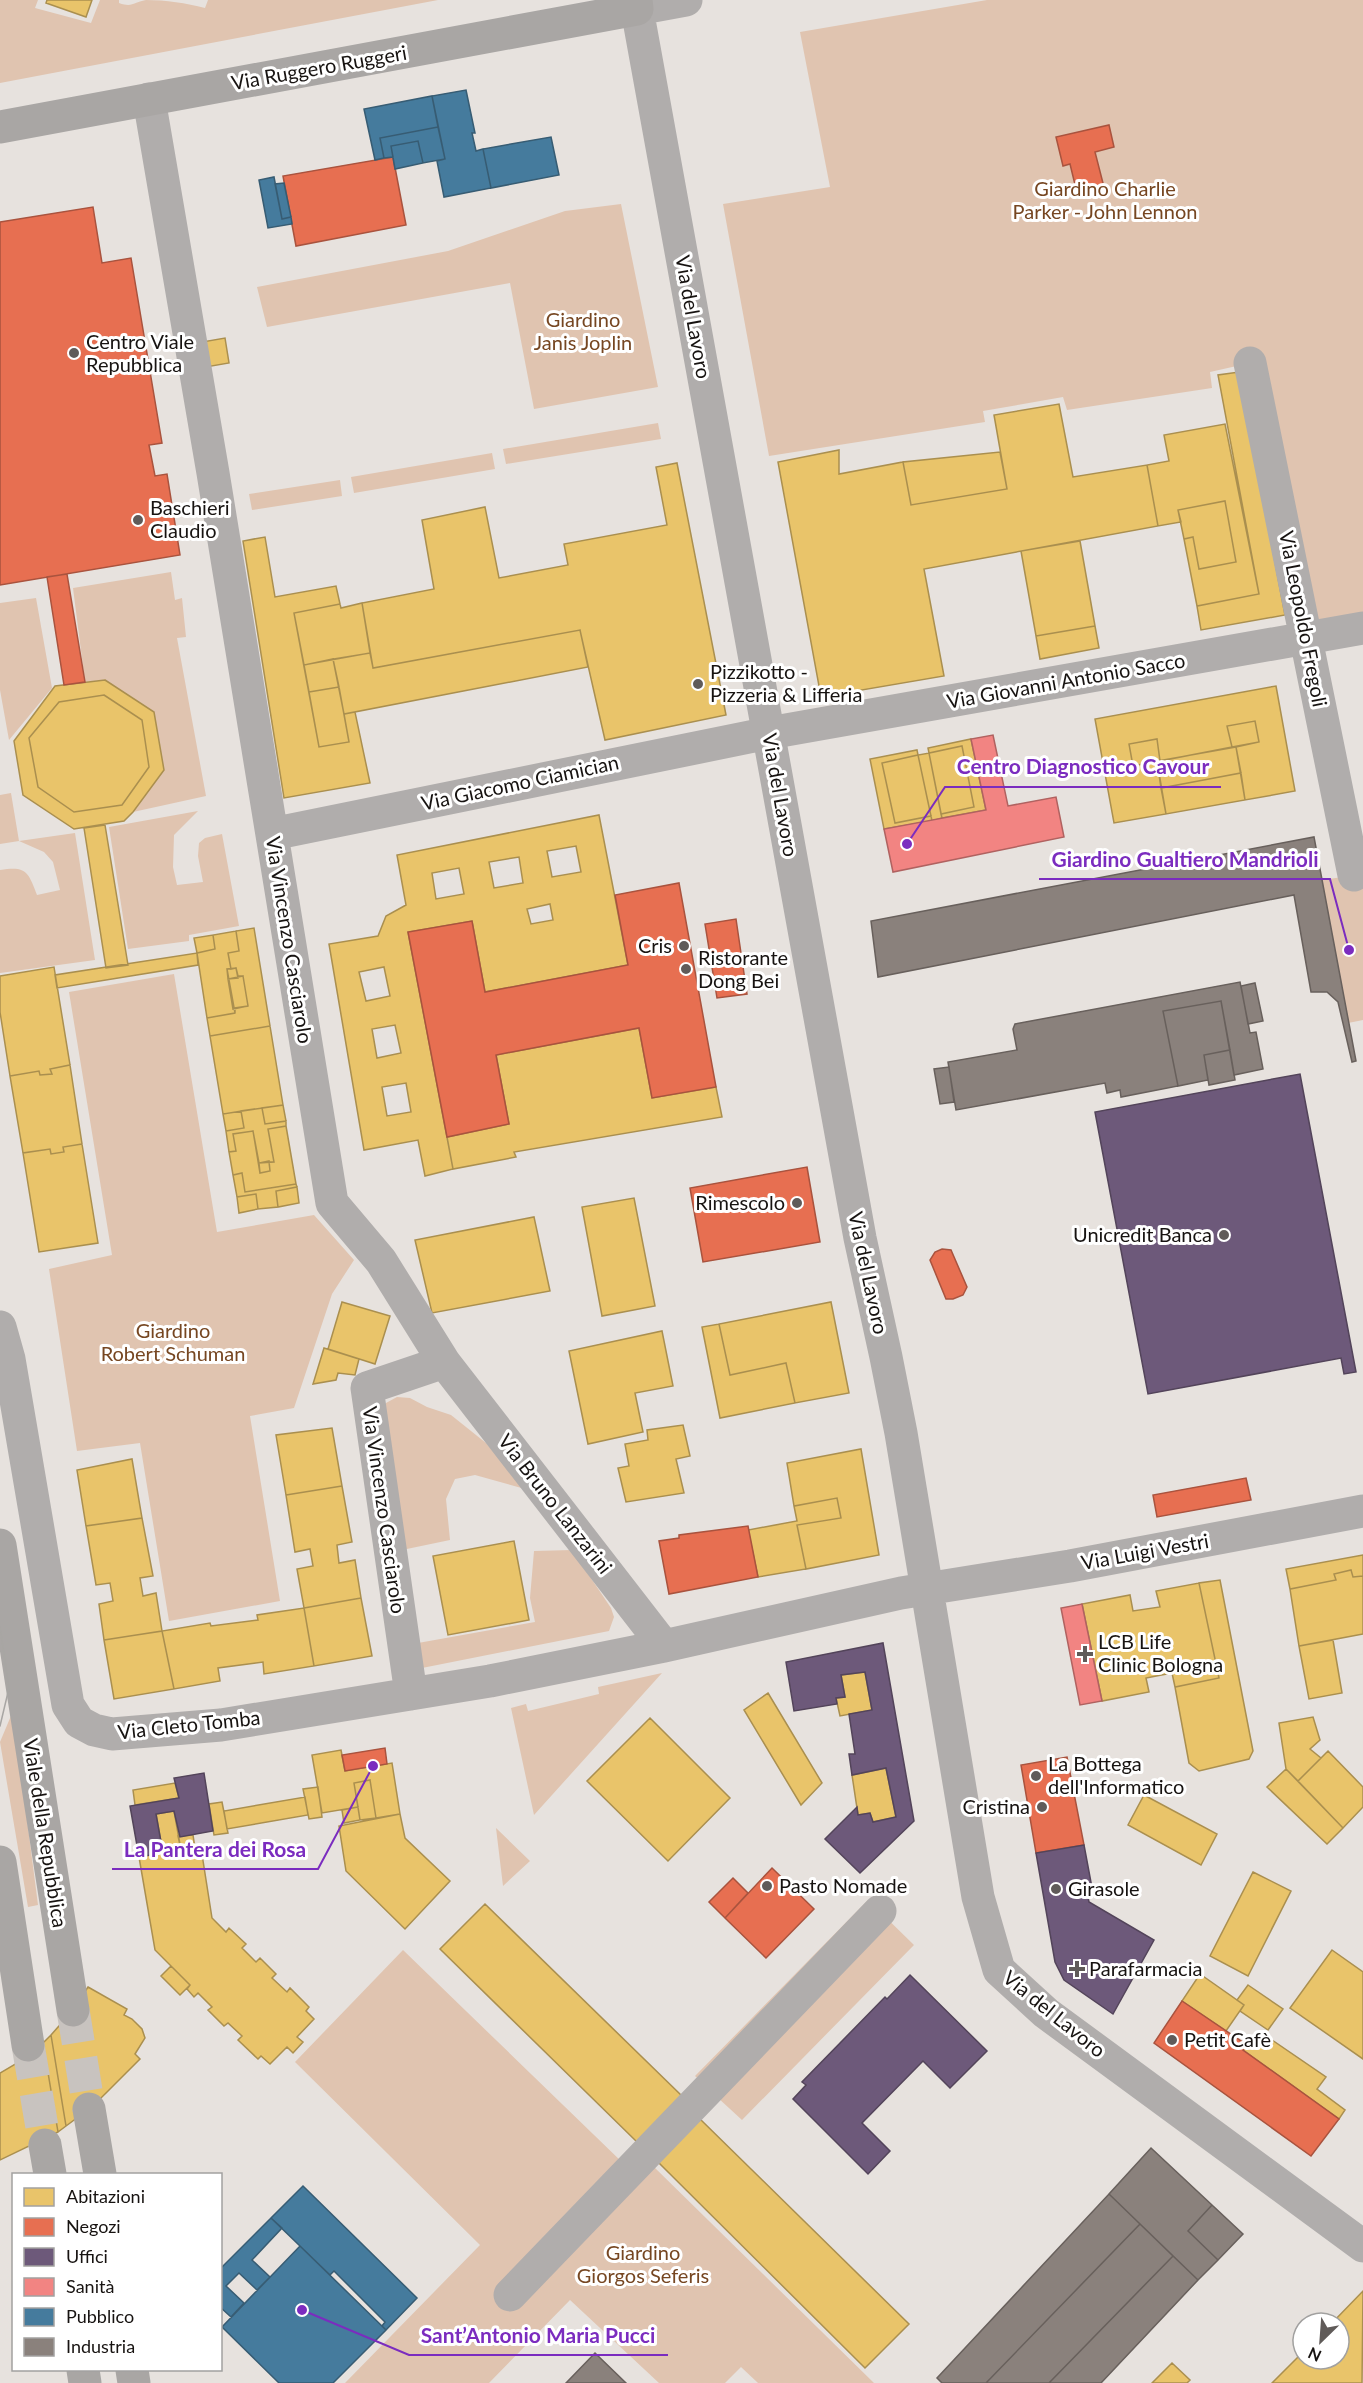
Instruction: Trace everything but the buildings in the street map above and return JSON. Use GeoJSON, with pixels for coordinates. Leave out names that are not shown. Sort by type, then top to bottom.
{"type":"FeatureCollection","features":[{"type":"Feature","properties":{"kind":"main road","name":"Via Ruggero Ruggeri"},"geometry":{"type":"LineString","coordinates":[[0,127],[637,5]]}},
{"type":"Feature","properties":{"kind":"main road","name":"Viale della Repubblica"},"geometry":{"type":"LineString","coordinates":[[0,1545],[73,2010],[9,1919]]}},
{"type":"Feature","properties":{"kind":"main road","name":"Viale della Repubblica"},"geometry":{"type":"LineString","coordinates":[[0,1862],[28,2045]]}},
{"type":"Feature","properties":{"kind":"main road"},"geometry":{"type":"LineString","coordinates":[[89,2109],[100,2173]]}},
{"type":"Feature","properties":{"kind":"street"},"geometry":{"type":"LineString","coordinates":[[637,5],[686,0]]}},
{"type":"Feature","properties":{"kind":"street","name":"Via del Lavoro"},"geometry":{"type":"LineString","coordinates":[[637,5],[860,1242],[898,1422],[978,1898],[999,1970],[1046,2013],[1363,2246]]}},
{"type":"Feature","properties":{"kind":"street","name":"Via Vincenzo Casciarolo"},"geometry":{"type":"LineString","coordinates":[[149,99],[213,473],[332,1203],[381,1261],[444,1362],[367,1388],[411,1694]]}},
{"type":"Feature","properties":{"kind":"street","name":"Via Leopoldo Fregoli"},"geometry":{"type":"LineString","coordinates":[[1250,363],[1308,638],[1354,875]]}},
{"type":"Feature","properties":{"kind":"street","name":"Via Giovanni Antonio Sacco"},"geometry":{"type":"LineString","coordinates":[[769,733],[1363,628]]}},
{"type":"Feature","properties":{"kind":"street","name":"Via Giacomo Ciamician"},"geometry":{"type":"LineString","coordinates":[[272,834],[769,733]]}},
{"type":"Feature","properties":{"kind":"street","name":"Via Cleto Tomba"},"geometry":{"type":"LineString","coordinates":[[0,1327],[4,1360],[68,1705],[79,1722],[94,1730],[112,1734],[130,1734],[221,1725],[490,1681],[664,1646]]}},
{"type":"Feature","properties":{"kind":"street","name":"Via Bruno Lanzarini"},"geometry":{"type":"LineString","coordinates":[[444,1362],[664,1646]]}},
{"type":"Feature","properties":{"kind":"street","name":"Via Luigi Vestri"},"geometry":{"type":"LineString","coordinates":[[927,1590],[1363,1511]]}},
{"type":"Feature","properties":{"kind":"street"},"geometry":{"type":"LineString","coordinates":[[664,1646],[884,1597],[927,1590]]}},
{"type":"Feature","properties":{"kind":"street"},"geometry":{"type":"LineString","coordinates":[[510,2295],[880,1911]]}},
{"type":"Feature","properties":{"kind":"green space"},"geometry":{"type":"Polygon","coordinates":[[[0,0],[38,0],[35,8],[91,23],[100,0],[119,0],[119,3],[127,5],[146,0],[161,1],[205,8],[208,0],[438,0],[0,83],[0,0]]]}},
{"type":"Feature","properties":{"kind":"green space","name":"Giardino Charlie Parker - John Lennon"},"geometry":{"type":"Polygon","coordinates":[[[987,0],[1363,0],[1363,617],[1317,626],[1250,363],[1210,372],[1212,388],[1067,410],[1063,397],[983,411],[985,422],[769,456],[723,204],[830,187],[800,32],[987,0]]]}},
{"type":"Feature","properties":{"kind":"green space","name":"Giardino Janis Joplin"},"geometry":{"type":"Polygon","coordinates":[[[621,204],[658,387],[534,409],[510,283],[267,327],[257,287],[448,251],[565,211],[621,204]]]}},
{"type":"Feature","properties":{"kind":"green space"},"geometry":{"type":"Polygon","coordinates":[[[658,423],[661,439],[506,464],[503,449],[658,423]]]}},
{"type":"Feature","properties":{"kind":"green space"},"geometry":{"type":"Polygon","coordinates":[[[492,453],[495,469],[354,493],[351,477],[492,453]]]}},
{"type":"Feature","properties":{"kind":"green space"},"geometry":{"type":"Polygon","coordinates":[[[340,480],[342,496],[252,510],[249,494],[340,480]]]}},
{"type":"Feature","properties":{"kind":"green space"},"geometry":{"type":"Polygon","coordinates":[[[171,572],[175,600],[182,598],[186,637],[177,638],[206,796],[133,812],[105,680],[85,682],[73,588],[171,572]]]}},
{"type":"Feature","properties":{"kind":"green space"},"geometry":{"type":"Polygon","coordinates":[[[36,598],[52,688],[9,740],[0,690],[0,603],[36,598]]]}},
{"type":"Feature","properties":{"kind":"green space"},"geometry":{"type":"Polygon","coordinates":[[[11,793],[19,841],[0,844],[0,795],[11,793]]]}},
{"type":"Feature","properties":{"kind":"green space"},"geometry":{"type":"Polygon","coordinates":[[[198,811],[174,835],[173,867],[177,885],[203,882],[198,856],[199,843],[205,838],[222,834],[239,926],[189,935],[189,941],[128,949],[109,827],[198,811]]]}},
{"type":"Feature","properties":{"kind":"green space"},"geometry":{"type":"Polygon","coordinates":[[[75,833],[95,960],[0,973],[0,870],[15,869],[25,872],[37,895],[60,890],[53,862],[44,852],[19,841],[75,833]]]}},
{"type":"Feature","properties":{"kind":"green space"},"geometry":{"type":"Polygon","coordinates":[[[1363,874],[1363,1020],[1348,1023],[1322,880],[1363,874]]]}},
{"type":"Feature","properties":{"kind":"green space","name":"Giardino Robert Schuman"},"geometry":{"type":"Polygon","coordinates":[[[174,974],[217,1232],[314,1215],[354,1260],[332,1294],[294,1408],[250,1416],[280,1601],[169,1621],[140,1443],[77,1451],[49,1269],[112,1255],[69,992],[174,974]]]}},
{"type":"Feature","properties":{"kind":"green space"},"geometry":{"type":"Polygon","coordinates":[[[397,1397],[410,1398],[427,1407],[451,1415],[486,1443],[525,1489],[475,1475],[455,1479],[446,1499],[450,1540],[402,1550],[379,1418],[386,1403],[397,1397]]]}},
{"type":"Feature","properties":{"kind":"green space"},"geometry":{"type":"Polygon","coordinates":[[[572,1550],[611,1608],[614,1617],[609,1631],[422,1668],[418,1643],[535,1622],[530,1598],[534,1551],[572,1550]]]}},
{"type":"Feature","properties":{"kind":"green space"},"geometry":{"type":"Polygon","coordinates":[[[662,1673],[534,1815],[511,1708],[526,1704],[528,1711],[599,1694],[598,1687],[662,1673]]]}},
{"type":"Feature","properties":{"kind":"green space"},"geometry":{"type":"Polygon","coordinates":[[[13,1711],[38,1905],[28,1907],[0,1742],[13,1711]]]}},
{"type":"Feature","properties":{"kind":"green space"},"geometry":{"type":"Polygon","coordinates":[[[496,1828],[530,1861],[503,1886],[496,1828]]]}},
{"type":"Feature","properties":{"kind":"green space","name":"Giardino Giorgos Seferis"},"geometry":{"type":"Polygon","coordinates":[[[868,1900],[914,1945],[742,2120],[717,2097],[652,2165],[874,2383],[758,2383],[741,2367],[725,2383],[659,2383],[570,2300],[489,2383],[345,2383],[480,2245],[295,2062],[403,1950],[624,2164],[703,2083],[695,2076],[868,1900]]]}},
{"type":"Feature","properties":{"kind":"tunnel"},"geometry":{"type":"LineString","coordinates":[[73,2010],[89,2109]]}},
{"type":"Feature","properties":{"kind":"tunnel"},"geometry":{"type":"LineString","coordinates":[[28,2045],[45,2145]]}},
{"type":"Feature","properties":{"kind":"tram line"},"geometry":{"type":"LineString","coordinates":[[0,1627],[9,1688],[0,1726]]}},
{"type":"Feature","properties":{"kind":"place","name":"Centro Viale Repubblica"},"geometry":{"type":"Point","coordinates":[74,353]}},
{"type":"Feature","properties":{"kind":"place","name":"Baschieri Claudio"},"geometry":{"type":"Point","coordinates":[138,520]}},
{"type":"Feature","properties":{"kind":"place","name":"Pizzikotto - Pizzeria & Lifferia"},"geometry":{"type":"Point","coordinates":[698,684]}},
{"type":"Feature","properties":{"kind":"place","name":"Centro Diagnostico Cavour"},"geometry":{"type":"Point","coordinates":[907,844]}},
{"type":"Feature","properties":{"kind":"place","name":"Cris"},"geometry":{"type":"Point","coordinates":[684,946]}},
{"type":"Feature","properties":{"kind":"place","name":"Giardino Gualtiero Mandrioli"},"geometry":{"type":"Point","coordinates":[1349,950]}},
{"type":"Feature","properties":{"kind":"place","name":"Ristorante Dong Bei"},"geometry":{"type":"Point","coordinates":[686,969]}},
{"type":"Feature","properties":{"kind":"place","name":"Rimescolo"},"geometry":{"type":"Point","coordinates":[797,1203]}},
{"type":"Feature","properties":{"kind":"place","name":"Unicredit Banca"},"geometry":{"type":"Point","coordinates":[1224,1235]}},
{"type":"Feature","properties":{"kind":"place","name":"LCB Life Clinic Bologna"},"geometry":{"type":"Point","coordinates":[1085,1654]}},
{"type":"Feature","properties":{"kind":"place","name":"La Pantera dei Rosa"},"geometry":{"type":"Point","coordinates":[373,1766]}},
{"type":"Feature","properties":{"kind":"place","name":"La Bottega dell'Informatico"},"geometry":{"type":"Point","coordinates":[1036,1776]}},
{"type":"Feature","properties":{"kind":"place","name":"Cristina"},"geometry":{"type":"Point","coordinates":[1042,1807]}},
{"type":"Feature","properties":{"kind":"place","name":"Pasto Nomade"},"geometry":{"type":"Point","coordinates":[767,1886]}},
{"type":"Feature","properties":{"kind":"place","name":"Girasole"},"geometry":{"type":"Point","coordinates":[1056,1889]}},
{"type":"Feature","properties":{"kind":"place","name":"Parafarmacia"},"geometry":{"type":"Point","coordinates":[1077,1969]}},
{"type":"Feature","properties":{"kind":"place","name":"Petit Cafè"},"geometry":{"type":"Point","coordinates":[1172,2040]}},
{"type":"Feature","properties":{"kind":"place","name":"Sant’Antonio Maria Pucci"},"geometry":{"type":"Point","coordinates":[302,2310]}}]}
